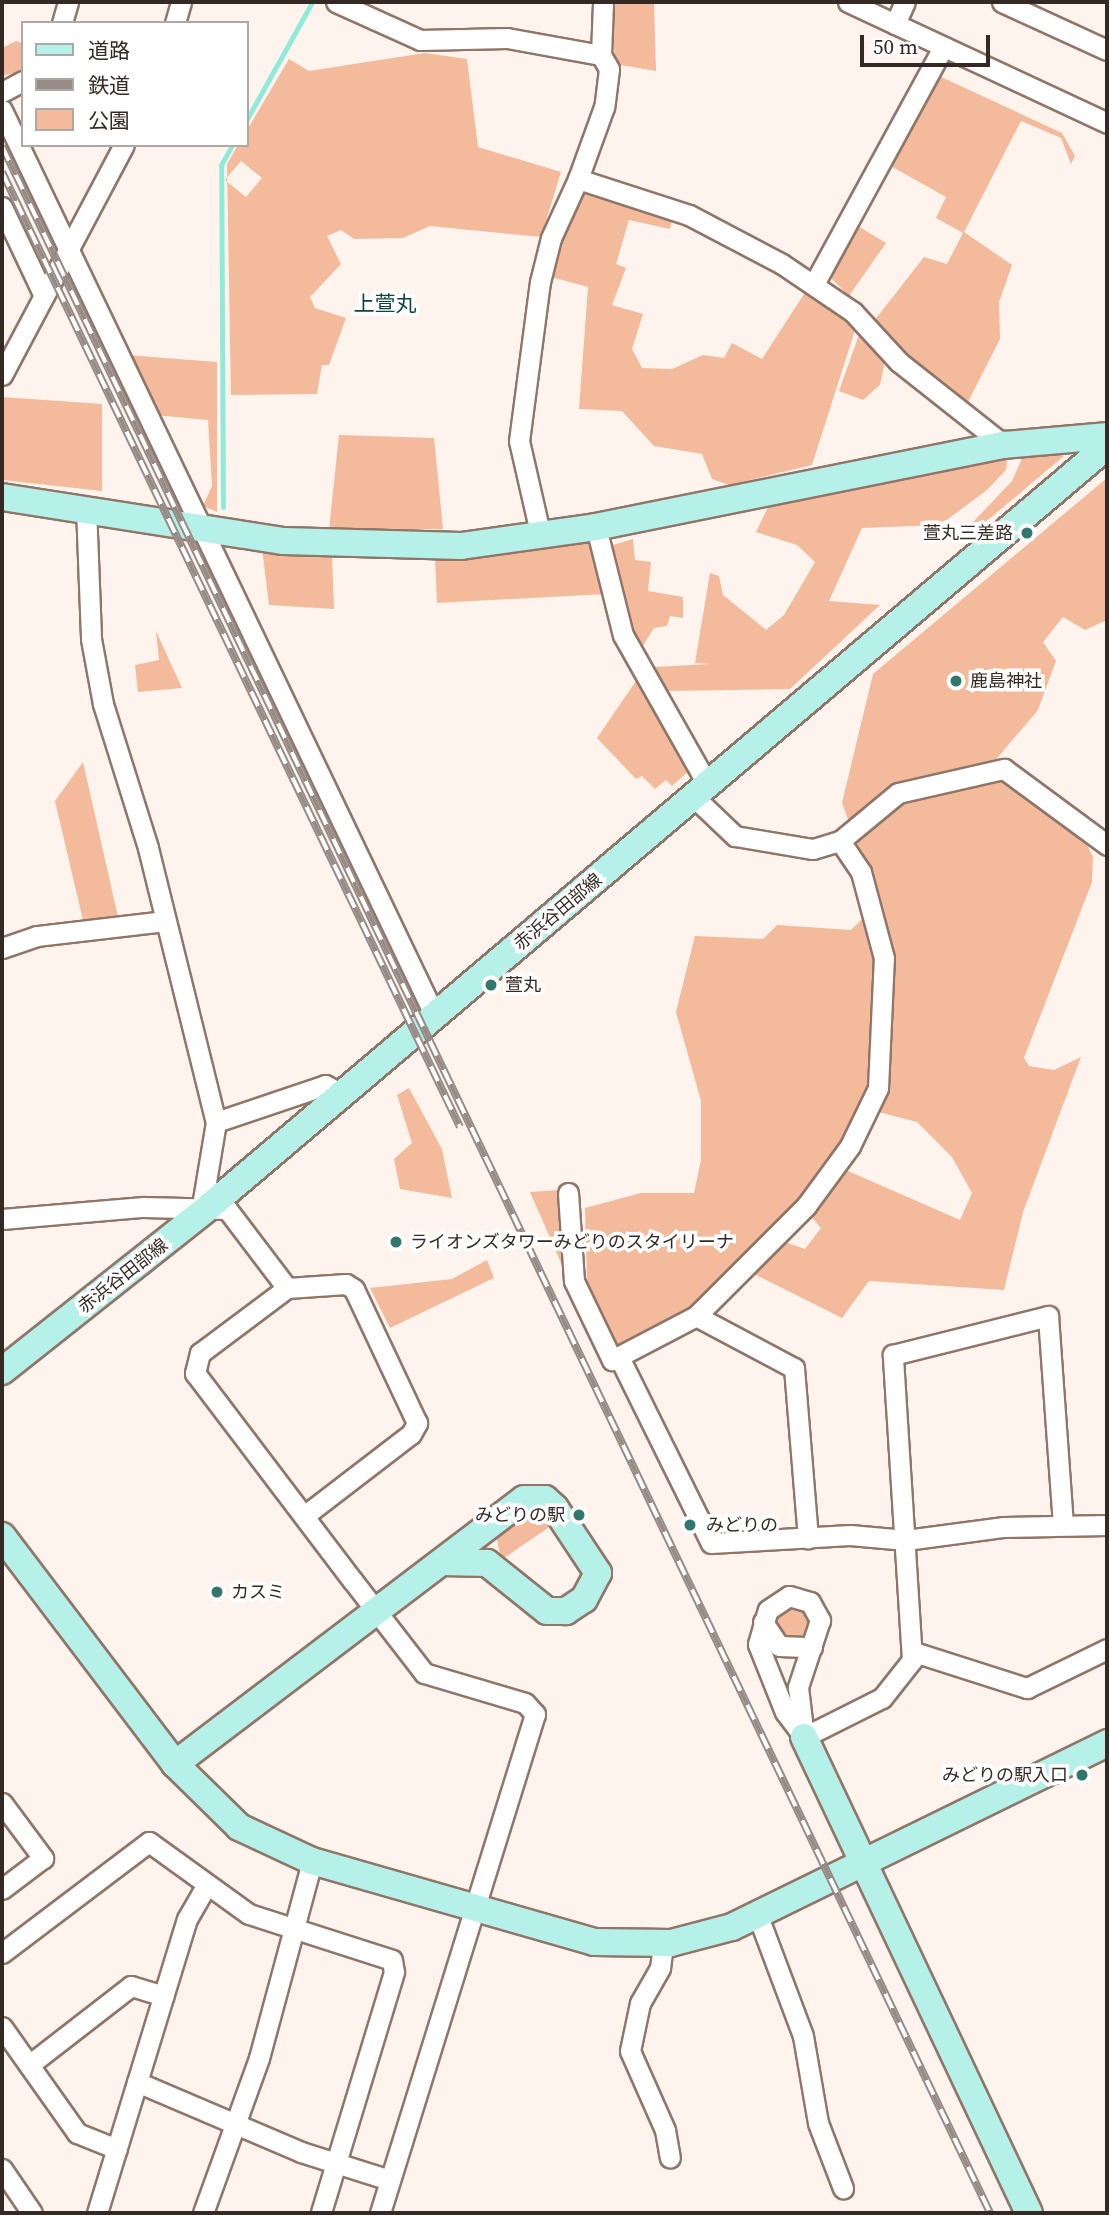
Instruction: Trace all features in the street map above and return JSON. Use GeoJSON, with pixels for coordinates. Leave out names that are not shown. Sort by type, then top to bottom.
{"type":"FeatureCollection","features":[{"type":"Feature","properties":{"kind":"street"},"geometry":{"type":"LineString","coordinates":[[63,21],[68,2]]}},
{"type":"Feature","properties":{"kind":"street"},"geometry":{"type":"LineString","coordinates":[[176,21],[181,2]]}},
{"type":"Feature","properties":{"kind":"street"},"geometry":{"type":"LineString","coordinates":[[336,2],[419,40],[507,38],[601,55]]}},
{"type":"Feature","properties":{"kind":"street"},"geometry":{"type":"LineString","coordinates":[[541,537],[519,441],[540,282],[551,238],[578,179],[604,107],[609,69],[601,55],[603,2]]}},
{"type":"Feature","properties":{"kind":"street"},"geometry":{"type":"LineString","coordinates":[[848,2],[1107,123]]}},
{"type":"Feature","properties":{"kind":"street"},"geometry":{"type":"LineString","coordinates":[[895,24],[905,2]]}},
{"type":"Feature","properties":{"kind":"street"},"geometry":{"type":"LineString","coordinates":[[1002,2],[1107,50]]}},
{"type":"Feature","properties":{"kind":"street"},"geometry":{"type":"LineString","coordinates":[[814,284],[943,47]]}},
{"type":"Feature","properties":{"kind":"street"},"geometry":{"type":"LineString","coordinates":[[2,92],[21,82]]}},
{"type":"Feature","properties":{"kind":"street"},"geometry":{"type":"LineString","coordinates":[[2,110],[435,1016]]}},
{"type":"Feature","properties":{"kind":"street"},"geometry":{"type":"LineString","coordinates":[[2,374],[123,147]]}},
{"type":"Feature","properties":{"kind":"street"},"geometry":{"type":"LineString","coordinates":[[578,179],[689,215],[814,284],[853,312],[898,362],[1004,445]]}},
{"type":"Feature","properties":{"kind":"street"},"geometry":{"type":"LineString","coordinates":[[2,207],[44,296]]}},
{"type":"Feature","properties":{"kind":"street"},"geometry":{"type":"LineString","coordinates":[[2,497],[361,547],[461,546],[541,537],[596,527],[1004,445],[1107,436]]}},
{"type":"Feature","properties":{"kind":"street","name":"赤浜谷田部線"},"geometry":{"type":"LineString","coordinates":[[2,1371],[342,1094],[1107,446]]}},
{"type":"Feature","properties":{"kind":"street"},"geometry":{"type":"LineString","coordinates":[[86,507],[94,662],[216,1122],[206,1206]]}},
{"type":"Feature","properties":{"kind":"street"},"geometry":{"type":"LineString","coordinates":[[596,527],[622,635],[701,791],[735,836],[753,843],[796,850],[841,841],[898,793],[1004,769],[1107,845]]}},
{"type":"Feature","properties":{"kind":"street"},"geometry":{"type":"LineString","coordinates":[[568,1193],[574,1281],[608,1358],[620,1359],[696,1316],[806,1206],[850,1146],[878,1088],[884,958],[861,872],[841,841]]}},
{"type":"Feature","properties":{"kind":"street"},"geometry":{"type":"LineString","coordinates":[[2,948],[37,936],[164,922]]}},
{"type":"Feature","properties":{"kind":"street"},"geometry":{"type":"LineString","coordinates":[[216,1122],[325,1085],[342,1094]]}},
{"type":"Feature","properties":{"kind":"street"},"geometry":{"type":"LineString","coordinates":[[2,1219],[206,1206],[227,1209],[287,1288]]}},
{"type":"Feature","properties":{"kind":"street"},"geometry":{"type":"LineString","coordinates":[[304,1516],[411,1434],[417,1423],[354,1289],[346,1283],[287,1288],[200,1353],[194,1366],[304,1516],[424,1673],[533,1708],[380,2213]]}},
{"type":"Feature","properties":{"kind":"street"},"geometry":{"type":"LineString","coordinates":[[696,1316],[794,1368],[808,1538]]}},
{"type":"Feature","properties":{"kind":"street"},"geometry":{"type":"LineString","coordinates":[[804,1737],[889,1692],[914,1652],[893,1355],[1048,1316],[1063,1524]]}},
{"type":"Feature","properties":{"kind":"street"},"geometry":{"type":"LineString","coordinates":[[620,1359],[708,1540],[906,1540],[1063,1524],[1107,1525]]}},
{"type":"Feature","properties":{"kind":"street"},"geometry":{"type":"LineString","coordinates":[[175,1764],[524,1499],[545,1499],[598,1573],[584,1599],[566,1611],[547,1611],[487,1563],[442,1562]]}},
{"type":"Feature","properties":{"kind":"street"},"geometry":{"type":"LineString","coordinates":[[487,1563],[489,1526]]}},
{"type":"Feature","properties":{"kind":"street"},"geometry":{"type":"LineString","coordinates":[[2,1536],[175,1764],[239,1827],[312,1861],[584,1940],[663,1944],[700,1939],[758,1916],[1107,1743]]}},
{"type":"Feature","properties":{"kind":"street"},"geometry":{"type":"LineString","coordinates":[[804,1737],[798,1688],[820,1620],[801,1597],[782,1598],[763,1622],[760,1661],[804,1737],[1029,2213]]}},
{"type":"Feature","properties":{"kind":"street"},"geometry":{"type":"LineString","coordinates":[[763,1622],[779,1646],[812,1647]]}},
{"type":"Feature","properties":{"kind":"street"},"geometry":{"type":"LineString","coordinates":[[914,1652],[1027,1688],[1107,1649]]}},
{"type":"Feature","properties":{"kind":"street"},"geometry":{"type":"LineString","coordinates":[[2,1803],[43,1858],[2,1889]]}},
{"type":"Feature","properties":{"kind":"street"},"geometry":{"type":"LineString","coordinates":[[2,1953],[149,1842],[205,1888],[290,1929],[395,1965],[321,2213]]}},
{"type":"Feature","properties":{"kind":"street"},"geometry":{"type":"LineString","coordinates":[[203,2213],[259,2058],[290,1929],[312,1861]]}},
{"type":"Feature","properties":{"kind":"street"},"geometry":{"type":"LineString","coordinates":[[97,2213],[187,1919],[205,1888]]}},
{"type":"Feature","properties":{"kind":"street"},"geometry":{"type":"LineString","coordinates":[[758,1916],[803,2036],[818,2123],[843,2188]]}},
{"type":"Feature","properties":{"kind":"street"},"geometry":{"type":"LineString","coordinates":[[663,1944],[660,1968],[640,2003],[630,2050],[665,2130],[670,2158]]}},
{"type":"Feature","properties":{"kind":"street"},"geometry":{"type":"LineString","coordinates":[[29,2065],[131,1986],[163,1996]]}},
{"type":"Feature","properties":{"kind":"street"},"geometry":{"type":"LineString","coordinates":[[2,2027],[77,2133],[117,2148]]}},
{"type":"Feature","properties":{"kind":"street"},"geometry":{"type":"LineString","coordinates":[[137,2082],[337,2163],[390,2180]]}},
{"type":"Feature","properties":{"kind":"street"},"geometry":{"type":"LineString","coordinates":[[2,2169],[32,2213]]}},
{"type":"Feature","properties":{"kind":"green space"},"geometry":{"type":"Polygon","coordinates":[[[611,2],[654,2],[656,71],[615,64],[611,2]]]}},
{"type":"Feature","properties":{"kind":"green space"},"geometry":{"type":"Polygon","coordinates":[[[16,41],[21,42],[21,71],[2,76],[2,48],[16,41]]]}},
{"type":"Feature","properties":{"kind":"green space"},"geometry":{"type":"Polygon","coordinates":[[[425,53],[467,59],[478,147],[561,172],[541,237],[430,226],[403,238],[354,239],[341,230],[327,236],[341,264],[310,297],[315,308],[346,318],[329,365],[322,365],[317,394],[231,395],[227,182],[246,197],[262,178],[241,161],[227,177],[227,164],[237,147],[248,147],[248,128],[289,59],[309,71],[425,53]]]}},
{"type":"Feature","properties":{"kind":"green space"},"geometry":{"type":"Polygon","coordinates":[[[937,75],[1062,133],[1075,156],[1071,164],[1061,138],[1021,121],[964,232],[1012,265],[999,302],[1000,339],[966,406],[903,356],[874,321],[924,257],[947,264],[963,233],[936,218],[946,197],[887,164],[937,75]]]}},
{"type":"Feature","properties":{"kind":"green space"},"geometry":{"type":"Polygon","coordinates":[[[590,189],[673,216],[670,229],[629,220],[616,264],[626,268],[612,305],[643,314],[632,349],[642,368],[672,369],[703,355],[724,358],[732,343],[762,359],[806,291],[856,327],[812,465],[729,485],[712,479],[702,454],[654,446],[622,411],[579,409],[588,287],[551,277],[559,236],[582,191],[590,189]]]}},
{"type":"Feature","properties":{"kind":"green space"},"geometry":{"type":"Polygon","coordinates":[[[856,225],[886,243],[849,296],[828,275],[856,225]]]}},
{"type":"Feature","properties":{"kind":"green space"},"geometry":{"type":"Polygon","coordinates":[[[859,335],[885,361],[880,385],[863,400],[839,391],[859,335]]]}},
{"type":"Feature","properties":{"kind":"green space"},"geometry":{"type":"Polygon","coordinates":[[[127,355],[217,362],[217,512],[203,506],[212,486],[208,420],[155,415],[127,355]]]}},
{"type":"Feature","properties":{"kind":"green space"},"geometry":{"type":"Polygon","coordinates":[[[2,397],[102,404],[102,491],[2,480],[2,397]]]}},
{"type":"Feature","properties":{"kind":"green space"},"geometry":{"type":"Polygon","coordinates":[[[339,435],[434,438],[443,529],[329,530],[339,435]]]}},
{"type":"Feature","properties":{"kind":"green space"},"geometry":{"type":"Polygon","coordinates":[[[1058,450],[1064,456],[963,541],[960,536],[1012,481],[1024,454],[1058,450]]]}},
{"type":"Feature","properties":{"kind":"green space"},"geometry":{"type":"Polygon","coordinates":[[[1008,454],[1006,470],[987,490],[940,525],[862,528],[829,601],[880,605],[790,689],[663,691],[654,667],[710,664],[695,663],[710,573],[719,576],[723,595],[766,630],[784,615],[815,562],[797,545],[756,532],[769,505],[1008,454]]]}},
{"type":"Feature","properties":{"kind":"green space"},"geometry":{"type":"Polygon","coordinates":[[[1107,478],[1107,620],[1085,630],[1063,617],[1043,642],[1056,661],[1038,710],[993,763],[1085,841],[1093,857],[1092,882],[1024,1058],[1029,1066],[1054,1070],[1081,1057],[1023,1212],[1004,1290],[869,1281],[842,1318],[752,1273],[782,1241],[805,1249],[821,1228],[806,1211],[839,1167],[960,1220],[972,1193],[952,1157],[917,1122],[863,1108],[816,1186],[689,1312],[624,1349],[610,1344],[587,1281],[585,1208],[641,1193],[694,1193],[701,1160],[701,1101],[676,1012],[695,936],[763,939],[777,925],[851,930],[879,902],[842,803],[873,674],[1107,478]]]}},
{"type":"Feature","properties":{"kind":"green space"},"geometry":{"type":"Polygon","coordinates":[[[588,538],[606,594],[437,603],[435,558],[588,538]]]}},
{"type":"Feature","properties":{"kind":"green space"},"geometry":{"type":"Polygon","coordinates":[[[633,539],[635,560],[651,562],[648,591],[683,597],[683,618],[670,616],[667,626],[654,628],[639,652],[606,547],[633,539]]]}},
{"type":"Feature","properties":{"kind":"green space"},"geometry":{"type":"Polygon","coordinates":[[[262,548],[332,555],[334,609],[269,605],[262,548]]]}},
{"type":"Feature","properties":{"kind":"green space"},"geometry":{"type":"Polygon","coordinates":[[[156,631],[182,688],[138,692],[135,665],[159,660],[156,631]]]}},
{"type":"Feature","properties":{"kind":"green space"},"geometry":{"type":"Polygon","coordinates":[[[636,681],[691,769],[672,786],[666,780],[655,789],[642,776],[636,779],[597,738],[636,681]]]}},
{"type":"Feature","properties":{"kind":"green space"},"geometry":{"type":"Polygon","coordinates":[[[83,762],[118,917],[83,920],[55,801],[83,762]]]}},
{"type":"Feature","properties":{"kind":"green space"},"geometry":{"type":"Polygon","coordinates":[[[409,1088],[442,1149],[452,1198],[400,1189],[394,1159],[412,1143],[397,1095],[409,1088]]]}},
{"type":"Feature","properties":{"kind":"green space"},"geometry":{"type":"Polygon","coordinates":[[[560,1190],[566,1274],[530,1192],[560,1190]]]}},
{"type":"Feature","properties":{"kind":"green space"},"geometry":{"type":"Polygon","coordinates":[[[487,1260],[494,1278],[390,1328],[370,1288],[452,1279],[487,1260]]]}},
{"type":"Feature","properties":{"kind":"green space"},"geometry":{"type":"Polygon","coordinates":[[[536,1508],[550,1520],[548,1528],[501,1560],[496,1534],[536,1508]]]}},
{"type":"Feature","properties":{"kind":"green space"},"geometry":{"type":"Polygon","coordinates":[[[792,1608],[803,1613],[808,1624],[803,1635],[792,1640],[781,1635],[776,1624],[781,1613],[792,1608]]]}},
{"type":"Feature","properties":{"kind":"waterway"},"geometry":{"type":"LineString","coordinates":[[248,117],[312,2]]}},
{"type":"Feature","properties":{"kind":"waterway"},"geometry":{"type":"LineString","coordinates":[[223,507],[221,165],[231,147]]}},
{"type":"Feature","properties":{"kind":"railway"},"geometry":{"type":"LineString","coordinates":[[2,146],[990,2213]]}},
{"type":"Feature","properties":{"kind":"railway"},"geometry":{"type":"LineString","coordinates":[[2,172],[460,1127]]}},
{"type":"Feature","properties":{"kind":"place","name":"萱丸三差路"},"geometry":{"type":"Point","coordinates":[1027,533]}},
{"type":"Feature","properties":{"kind":"place","name":"鹿島神社"},"geometry":{"type":"Point","coordinates":[956,681]}},
{"type":"Feature","properties":{"kind":"place","name":"萱丸"},"geometry":{"type":"Point","coordinates":[491,985]}},
{"type":"Feature","properties":{"kind":"place","name":"ライオンズタワーみどりのスタイリーナ"},"geometry":{"type":"Point","coordinates":[396,1242]}},
{"type":"Feature","properties":{"kind":"place","name":"みどりの駅"},"geometry":{"type":"Point","coordinates":[579,1515]}},
{"type":"Feature","properties":{"kind":"place","name":"みどりの"},"geometry":{"type":"Point","coordinates":[690,1525]}},
{"type":"Feature","properties":{"kind":"place","name":"カスミ"},"geometry":{"type":"Point","coordinates":[217,1592]}},
{"type":"Feature","properties":{"kind":"place","name":"みどりの駅入口"},"geometry":{"type":"Point","coordinates":[1082,1775]}},
{"type":"Feature","properties":{"kind":"district","name":"上萱丸"},"geometry":{"type":"Point","coordinates":[385,304]}}]}
